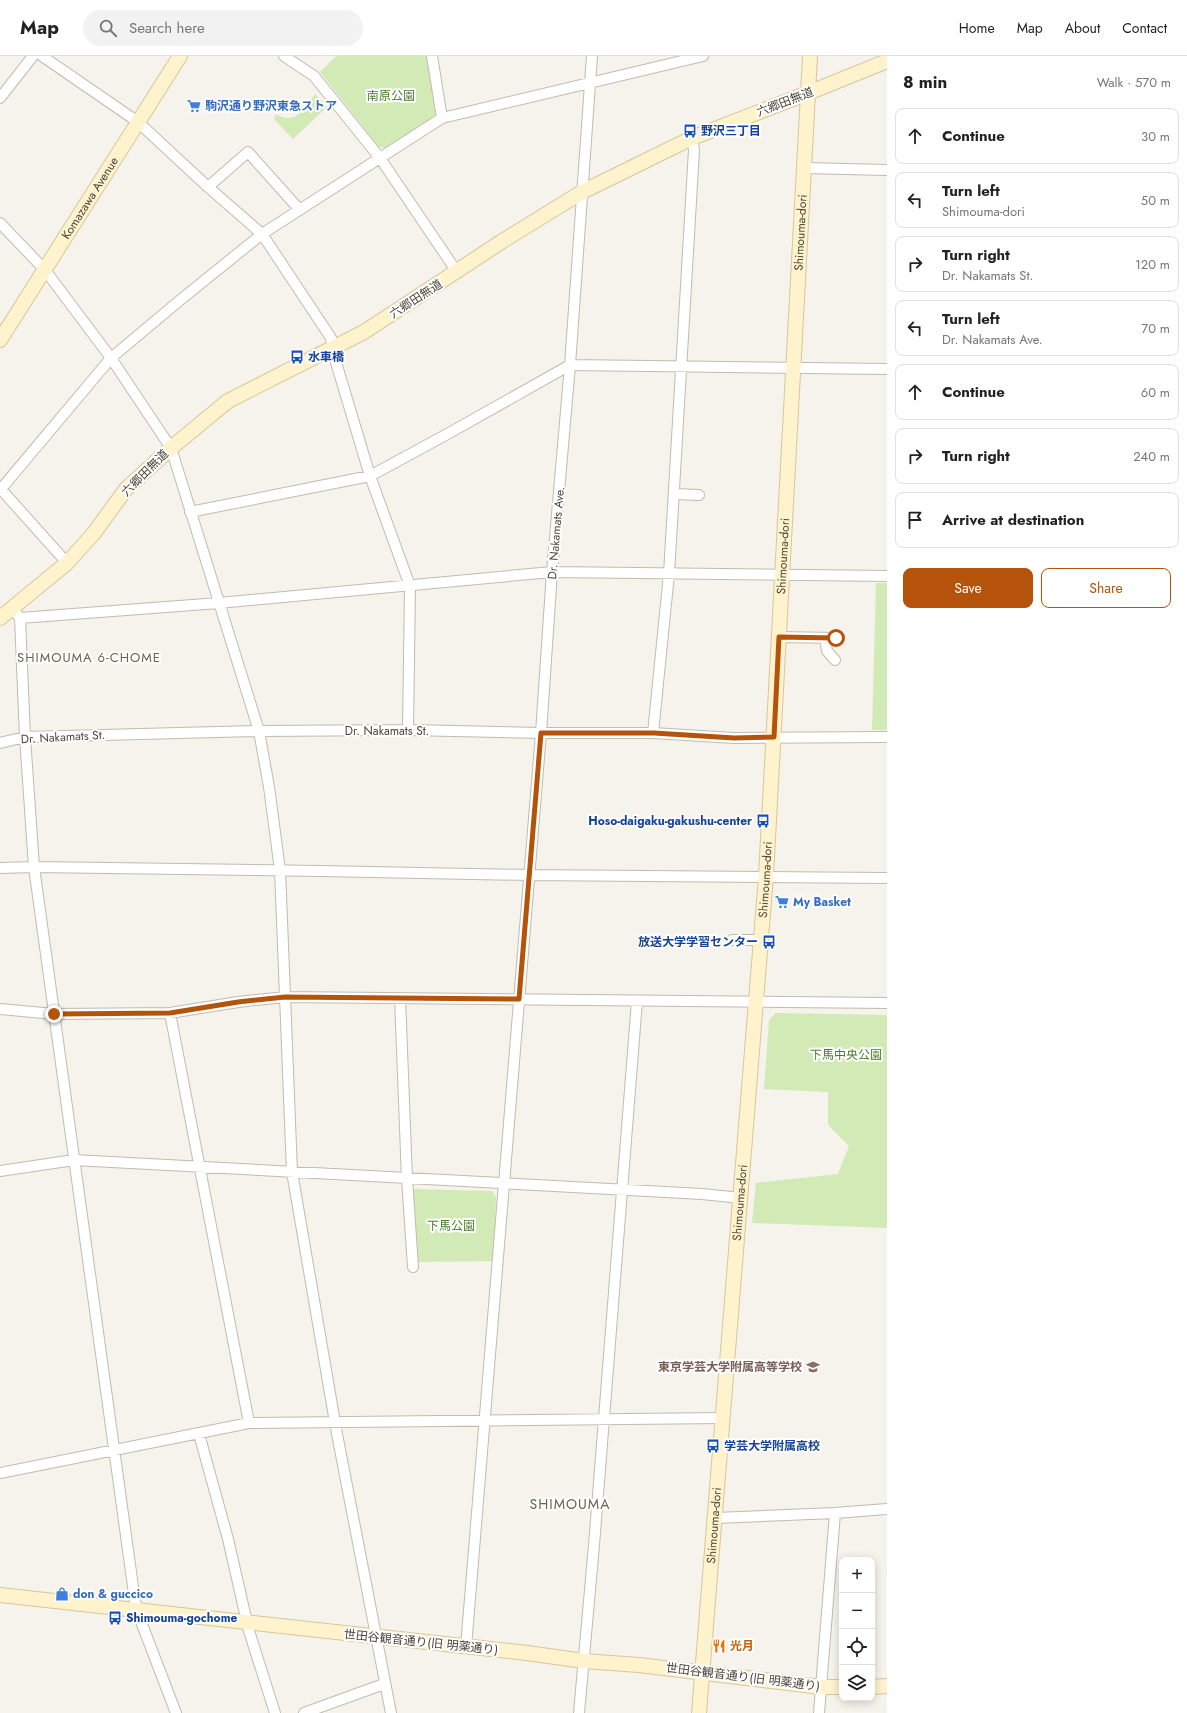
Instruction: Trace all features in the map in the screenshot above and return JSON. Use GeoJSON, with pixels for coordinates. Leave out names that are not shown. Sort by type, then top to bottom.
{"type":"FeatureCollection","features":[{"type":"Feature","properties":{"kind":"street"},"geometry":{"type":"LineString","coordinates":[[0,98],[33,56]]}},
{"type":"Feature","properties":{"kind":"street"},"geometry":{"type":"LineString","coordinates":[[42,56],[138,122],[208,187],[262,234],[331,338],[335,359],[370,476],[410,586],[408,730]]}},
{"type":"Feature","properties":{"kind":"street","name":"Komazawa Avenue"},"geometry":{"type":"LineString","coordinates":[[0,338],[45,270],[180,56]]}},
{"type":"Feature","properties":{"kind":"street"},"geometry":{"type":"LineString","coordinates":[[284,56],[314,76],[380,158],[457,272]]}},
{"type":"Feature","properties":{"kind":"street"},"geometry":{"type":"LineString","coordinates":[[432,56],[442,118]]}},
{"type":"Feature","properties":{"kind":"street","name":"Dr. Nakamats Ave."},"geometry":{"type":"LineString","coordinates":[[466,1647],[530,875],[552,572],[570,365],[592,56]]}},
{"type":"Feature","properties":{"kind":"street"},"geometry":{"type":"LineString","coordinates":[[66,563],[0,489],[111,358],[262,234],[442,118],[703,56]]}},
{"type":"Feature","properties":{"kind":"street","name":"Shimouma-dori"},"geometry":{"type":"LineString","coordinates":[[699,1713],[712,1545],[716,1518],[766,876],[810,56]]}},
{"type":"Feature","properties":{"kind":"street","name":"六郷田無道"},"geometry":{"type":"LineString","coordinates":[[0,618],[16,613],[94,533],[126,489],[171,448],[228,401],[334,348],[391,316],[582,192],[692,138],[887,61]]}},
{"type":"Feature","properties":{"kind":"street"},"geometry":{"type":"LineString","coordinates":[[654,733],[670,574],[694,150],[692,138]]}},
{"type":"Feature","properties":{"kind":"street"},"geometry":{"type":"LineString","coordinates":[[208,187],[248,152],[299,209]]}},
{"type":"Feature","properties":{"kind":"street"},"geometry":{"type":"LineString","coordinates":[[805,168],[887,170]]}},
{"type":"Feature","properties":{"kind":"street"},"geometry":{"type":"LineString","coordinates":[[0,223],[45,270],[111,358],[171,448],[259,731],[269,786],[280,870],[292,1172],[335,1423],[384,1684],[391,1713]]}},
{"type":"Feature","properties":{"kind":"street"},"geometry":{"type":"LineString","coordinates":[[190,512],[370,476],[570,365],[887,369]]}},
{"type":"Feature","properties":{"kind":"street"},"geometry":{"type":"LineString","coordinates":[[674,494],[700,495]]}},
{"type":"Feature","properties":{"kind":"street"},"geometry":{"type":"LineString","coordinates":[[176,1713],[135,1601],[34,867],[16,613],[219,603],[552,572],[887,576]]}},
{"type":"Feature","properties":{"kind":"street"},"geometry":{"type":"LineString","coordinates":[[779,637],[836,638]]}},
{"type":"Feature","properties":{"kind":"street"},"geometry":{"type":"LineString","coordinates":[[825,638],[827,651],[835,660]]}},
{"type":"Feature","properties":{"kind":"street","name":"Dr. Nakamats St."},"geometry":{"type":"LineString","coordinates":[[0,743],[25,737],[259,731],[408,730],[541,733],[654,733],[734,738],[887,737]]}},
{"type":"Feature","properties":{"kind":"street"},"geometry":{"type":"LineString","coordinates":[[0,868],[34,867],[530,875],[887,878]]}},
{"type":"Feature","properties":{"kind":"street"},"geometry":{"type":"LineString","coordinates":[[732,940],[760,940]]}},
{"type":"Feature","properties":{"kind":"street"},"geometry":{"type":"LineString","coordinates":[[0,1010],[54,1014],[170,1013],[238,1002],[285,997],[887,1002]]}},
{"type":"Feature","properties":{"kind":"street"},"geometry":{"type":"LineString","coordinates":[[400,998],[413,1267]]}},
{"type":"Feature","properties":{"kind":"street"},"geometry":{"type":"LineString","coordinates":[[579,1713],[637,1001]]}},
{"type":"Feature","properties":{"kind":"street"},"geometry":{"type":"LineString","coordinates":[[170,1013],[249,1423]]}},
{"type":"Feature","properties":{"kind":"street"},"geometry":{"type":"LineString","coordinates":[[0,1171],[74,1160],[622,1191],[702,1194],[740,1198]]}},
{"type":"Feature","properties":{"kind":"street"},"geometry":{"type":"LineString","coordinates":[[0,1473],[249,1423],[723,1418]]}},
{"type":"Feature","properties":{"kind":"street"},"geometry":{"type":"LineString","coordinates":[[200,1434],[228,1539],[249,1631],[275,1713]]}},
{"type":"Feature","properties":{"kind":"street"},"geometry":{"type":"LineString","coordinates":[[716,1518],[835,1513],[887,1509]]}},
{"type":"Feature","properties":{"kind":"street"},"geometry":{"type":"LineString","coordinates":[[819,1713],[835,1513]]}},
{"type":"Feature","properties":{"kind":"street","name":"世田谷観音通り(旧 明薬通り)"},"geometry":{"type":"LineString","coordinates":[[0,1595],[584,1661],[639,1665],[821,1687],[839,1687]]}},
{"type":"Feature","properties":{"kind":"street"},"geometry":{"type":"LineString","coordinates":[[304,1713],[384,1684]]}},
{"type":"Feature","properties":{"kind":"street"},"geometry":{"type":"LineString","coordinates":[[875,1687],[887,1686]]}},
{"type":"Feature","properties":{"kind":"green space","name":"南原公園"},"geometry":{"type":"Polygon","coordinates":[[[336,56],[426,56],[437,111],[435,117],[385,148],[379,147],[320,72],[336,56]]]}},
{"type":"Feature","properties":{"kind":"green space"},"geometry":{"type":"Polygon","coordinates":[[[315,94],[327,107],[293,139],[274,119],[276,114],[289,118],[294,117],[304,110],[315,94]]]}},
{"type":"Feature","properties":{"kind":"green space"},"geometry":{"type":"Polygon","coordinates":[[[876,583],[887,583],[887,730],[872,730],[876,583]]]}},
{"type":"Feature","properties":{"kind":"green space","name":"下馬中央公園"},"geometry":{"type":"Polygon","coordinates":[[[776,1013],[887,1015],[887,1228],[752,1223],[756,1183],[838,1174],[849,1146],[828,1125],[828,1092],[764,1089],[769,1020],[776,1013]]]}},
{"type":"Feature","properties":{"kind":"green space","name":"下馬公園"},"geometry":{"type":"Polygon","coordinates":[[[411,1189],[492,1191],[496,1197],[494,1261],[416,1262],[411,1189]]]}},
{"type":"Feature","properties":{"kind":"place","name":"駒沢通り野沢東急ストア"},"geometry":{"type":"Point","coordinates":[194,106]}},
{"type":"Feature","properties":{"kind":"place","name":"野沢三丁目"},"geometry":{"type":"Point","coordinates":[690,131]}},
{"type":"Feature","properties":{"kind":"place","name":"水車橋"},"geometry":{"type":"Point","coordinates":[297,357]}},
{"type":"Feature","properties":{"kind":"place","name":"Hoso-daigaku-gakushu-center"},"geometry":{"type":"Point","coordinates":[763,821]}},
{"type":"Feature","properties":{"kind":"place","name":"My Basket"},"geometry":{"type":"Point","coordinates":[782,902]}},
{"type":"Feature","properties":{"kind":"place","name":"放送大学学習センター"},"geometry":{"type":"Point","coordinates":[769,942]}},
{"type":"Feature","properties":{"kind":"place","name":"東京学芸大学附属高等学校"},"geometry":{"type":"Point","coordinates":[813,1367]}},
{"type":"Feature","properties":{"kind":"place","name":"学芸大学附属高校"},"geometry":{"type":"Point","coordinates":[713,1446]}},
{"type":"Feature","properties":{"kind":"place","name":"don & guccico"},"geometry":{"type":"Point","coordinates":[62,1594]}},
{"type":"Feature","properties":{"kind":"place","name":"Shimouma-gochome"},"geometry":{"type":"Point","coordinates":[115,1618]}},
{"type":"Feature","properties":{"kind":"place","name":"光月"},"geometry":{"type":"Point","coordinates":[719,1646]}},
{"type":"Feature","properties":{"kind":"district","name":"SHIMOUMA 6-CHOME"},"geometry":{"type":"Point","coordinates":[89,657]}},
{"type":"Feature","properties":{"kind":"district","name":"SHIMOUMA"},"geometry":{"type":"Point","coordinates":[570,1504]}},
{"type":"Feature","properties":{"kind":"route"},"geometry":{"type":"LineString","coordinates":[[54,1014],[170,1013],[238,1002],[285,997],[519,999],[541,733],[654,733],[734,738],[774,737],[779,637],[836,638]]}}]}
